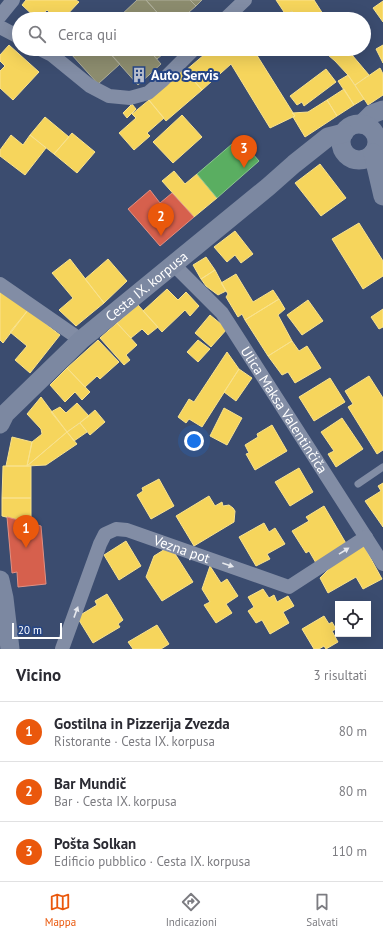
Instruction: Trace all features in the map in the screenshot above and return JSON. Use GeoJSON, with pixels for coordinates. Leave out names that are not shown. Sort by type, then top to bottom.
{"type":"FeatureCollection","features":[{"type":"Feature","properties":{"kind":"main road","name":"Cesta IX. korpusa"},"geometry":{"type":"LineString","coordinates":[[0,424],[5,414],[81,340],[174,265],[302,158],[328,137],[344,133],[351,126],[362,124],[372,114],[383,110]]}},
{"type":"Feature","properties":{"kind":"main road"},"geometry":{"type":"LineString","coordinates":[[362,124],[372,129],[368,147]]}},
{"type":"Feature","properties":{"kind":"main road"},"geometry":{"type":"LineString","coordinates":[[344,133],[342,143],[368,147]]}},
{"type":"Feature","properties":{"kind":"main road"},"geometry":{"type":"LineString","coordinates":[[302,158],[368,147]]}},
{"type":"Feature","properties":{"kind":"main road"},"geometry":{"type":"LineString","coordinates":[[0,580],[4,598],[10,649]]}},
{"type":"Feature","properties":{"kind":"street"},"geometry":{"type":"LineString","coordinates":[[0,16],[13,0]]}},
{"type":"Feature","properties":{"kind":"street"},"geometry":{"type":"LineString","coordinates":[[232,12],[245,0]]}},
{"type":"Feature","properties":{"kind":"street"},"geometry":{"type":"LineString","coordinates":[[0,27],[12,33]]}},
{"type":"Feature","properties":{"kind":"street"},"geometry":{"type":"LineString","coordinates":[[53,56],[90,86],[109,96],[130,98],[148,93],[187,56]]}},
{"type":"Feature","properties":{"kind":"street","name":"Ulica Maksa Valentinčiča"},"geometry":{"type":"LineString","coordinates":[[174,265],[222,313],[383,564]]}},
{"type":"Feature","properties":{"kind":"street"},"geometry":{"type":"LineString","coordinates":[[0,284],[81,340]]}},
{"type":"Feature","properties":{"kind":"street","name":"Vezna pot"},"geometry":{"type":"LineString","coordinates":[[62,649],[100,544],[105,534],[116,529],[127,530],[289,586],[366,537]]}},
{"type":"Feature","properties":{"kind":"lane"},"geometry":{"type":"LineString","coordinates":[[358,484],[383,467]]}},
{"type":"Feature","properties":{"kind":"building: Abitazioni"},"geometry":{"type":"Polygon","coordinates":[[[26,0],[76,0],[79,2],[70,12],[49,12],[47,10],[45,12],[30,12],[22,5],[26,0]]]}},
{"type":"Feature","properties":{"kind":"building: Abitazioni"},"geometry":{"type":"Polygon","coordinates":[[[276,0],[314,0],[322,12],[292,11],[284,12],[276,0]]]}},
{"type":"Feature","properties":{"kind":"building: Abitazioni"},"geometry":{"type":"Polygon","coordinates":[[[383,1],[383,22],[373,8],[383,1]]]}},
{"type":"Feature","properties":{"kind":"building: Abitazioni"},"geometry":{"type":"Polygon","coordinates":[[[9,45],[12,48],[12,56],[21,56],[39,72],[13,100],[0,88],[0,71],[5,66],[0,61],[0,55],[9,45]]]}},
{"type":"Feature","properties":{"kind":"building: Abitazioni"},"geometry":{"type":"Polygon","coordinates":[[[383,45],[383,63],[376,49],[383,45]]]}},
{"type":"Feature","properties":{"kind":"building: Abitazioni"},"geometry":{"type":"Polygon","coordinates":[[[203,56],[257,56],[295,116],[270,128],[231,64],[202,90],[185,71],[203,56]]]}},
{"type":"Feature","properties":{"kind":"building: Abitazioni"},"geometry":{"type":"Polygon","coordinates":[[[329,56],[353,56],[369,75],[355,85],[329,56]]]}},
{"type":"Feature","properties":{"kind":"building: Abitazioni"},"geometry":{"type":"Polygon","coordinates":[[[183,68],[202,90],[166,121],[147,98],[183,68]]]}},
{"type":"Feature","properties":{"kind":"building: Abitazioni"},"geometry":{"type":"Polygon","coordinates":[[[380,68],[383,74],[383,95],[368,105],[355,85],[380,68]]]}},
{"type":"Feature","properties":{"kind":"building: Abitazioni"},"geometry":{"type":"Polygon","coordinates":[[[326,69],[336,82],[304,106],[302,102],[297,105],[290,96],[326,69]]]}},
{"type":"Feature","properties":{"kind":"building: Abitazioni"},"geometry":{"type":"Polygon","coordinates":[[[348,75],[364,99],[354,105],[338,81],[348,75]]]}},
{"type":"Feature","properties":{"kind":"building: Abitazioni"},"geometry":{"type":"Polygon","coordinates":[[[344,89],[354,105],[337,116],[327,100],[344,89]]]}},
{"type":"Feature","properties":{"kind":"building: Abitazioni"},"geometry":{"type":"Polygon","coordinates":[[[149,100],[164,118],[147,133],[150,136],[134,150],[119,133],[136,118],[132,114],[149,100]]]}},
{"type":"Feature","properties":{"kind":"building: Abitazioni"},"geometry":{"type":"Polygon","coordinates":[[[327,100],[337,116],[305,137],[293,117],[295,116],[292,113],[308,112],[327,100]]]}},
{"type":"Feature","properties":{"kind":"building: Abitazioni"},"geometry":{"type":"Polygon","coordinates":[[[132,104],[136,109],[127,118],[123,113],[132,104]]]}},
{"type":"Feature","properties":{"kind":"building: Abitazioni"},"geometry":{"type":"Polygon","coordinates":[[[182,115],[202,137],[173,163],[153,142],[182,115]]]}},
{"type":"Feature","properties":{"kind":"building: Abitazioni"},"geometry":{"type":"Polygon","coordinates":[[[45,117],[69,137],[54,154],[30,135],[45,117]]]}},
{"type":"Feature","properties":{"kind":"building: Abitazioni"},"geometry":{"type":"Polygon","coordinates":[[[72,133],[95,152],[77,173],[54,154],[72,133]]]}},
{"type":"Feature","properties":{"kind":"building: Abitazioni"},"geometry":{"type":"Polygon","coordinates":[[[11,135],[23,145],[30,135],[46,148],[25,175],[0,156],[0,150],[11,135]]]}},
{"type":"Feature","properties":{"kind":"building: Abitazioni"},"geometry":{"type":"Polygon","coordinates":[[[320,164],[346,198],[321,216],[295,183],[320,164]]]}},
{"type":"Feature","properties":{"kind":"building: Abitazioni"},"geometry":{"type":"Polygon","coordinates":[[[174,171],[185,184],[197,174],[217,198],[194,217],[162,181],[174,171]]]}},
{"type":"Feature","properties":{"kind":"building: Abitazioni"},"geometry":{"type":"Polygon","coordinates":[[[359,223],[383,261],[383,276],[363,289],[332,239],[359,223]]]}},
{"type":"Feature","properties":{"kind":"building: Abitazioni"},"geometry":{"type":"Polygon","coordinates":[[[235,231],[253,254],[241,263],[235,255],[227,262],[214,247],[235,231]]]}},
{"type":"Feature","properties":{"kind":"building: Abitazioni"},"geometry":{"type":"Polygon","coordinates":[[[206,257],[215,270],[201,279],[193,265],[206,257]]]}},
{"type":"Feature","properties":{"kind":"building: Abitazioni"},"geometry":{"type":"Polygon","coordinates":[[[70,259],[104,303],[76,326],[59,310],[73,298],[52,273],[70,259]]]}},
{"type":"Feature","properties":{"kind":"building: Abitazioni"},"geometry":{"type":"Polygon","coordinates":[[[108,259],[127,281],[104,303],[85,279],[108,259]]]}},
{"type":"Feature","properties":{"kind":"building: Abitazioni"},"geometry":{"type":"Polygon","coordinates":[[[215,270],[226,291],[218,295],[206,286],[201,279],[215,270]]]}},
{"type":"Feature","properties":{"kind":"building: Abitazioni"},"geometry":{"type":"Polygon","coordinates":[[[236,274],[253,302],[273,290],[279,299],[245,320],[242,314],[238,317],[226,297],[228,294],[221,283],[236,274]]]}},
{"type":"Feature","properties":{"kind":"building: Abitazioni"},"geometry":{"type":"Polygon","coordinates":[[[0,288],[28,310],[3,343],[0,340],[0,288]]]}},
{"type":"Feature","properties":{"kind":"building: Abitazioni"},"geometry":{"type":"Polygon","coordinates":[[[167,289],[178,300],[186,292],[199,306],[190,316],[185,310],[162,332],[143,311],[167,289]]]}},
{"type":"Feature","properties":{"kind":"building: Abitazioni"},"geometry":{"type":"Polygon","coordinates":[[[279,299],[285,309],[278,315],[292,341],[268,356],[245,320],[279,299]]]}},
{"type":"Feature","properties":{"kind":"building: Abitazioni"},"geometry":{"type":"Polygon","coordinates":[[[308,300],[323,321],[302,335],[287,315],[308,300]]]}},
{"type":"Feature","properties":{"kind":"building: Abitazioni"},"geometry":{"type":"Polygon","coordinates":[[[138,305],[158,327],[148,335],[142,329],[131,338],[117,323],[138,305]]]}},
{"type":"Feature","properties":{"kind":"building: Abitazioni"},"geometry":{"type":"Polygon","coordinates":[[[383,309],[383,327],[379,329],[371,317],[383,309]]]}},
{"type":"Feature","properties":{"kind":"building: Abitazioni"},"geometry":{"type":"Polygon","coordinates":[[[28,310],[60,335],[30,373],[15,360],[27,346],[10,332],[28,310]]]}},
{"type":"Feature","properties":{"kind":"building: Abitazioni"},"geometry":{"type":"Polygon","coordinates":[[[210,315],[227,329],[211,347],[195,333],[210,315]]]}},
{"type":"Feature","properties":{"kind":"building: Abitazioni"},"geometry":{"type":"Polygon","coordinates":[[[117,323],[137,345],[126,355],[130,360],[124,365],[100,338],[117,323]]]}},
{"type":"Feature","properties":{"kind":"building: Abitazioni"},"geometry":{"type":"Polygon","coordinates":[[[98,340],[119,362],[100,379],[97,376],[85,387],[67,368],[98,340]]]}},
{"type":"Feature","properties":{"kind":"building: Abitazioni"},"geometry":{"type":"Polygon","coordinates":[[[198,340],[210,349],[198,362],[187,352],[198,340]]]}},
{"type":"Feature","properties":{"kind":"building: Abitazioni"},"geometry":{"type":"Polygon","coordinates":[[[292,341],[299,351],[307,346],[321,368],[295,383],[288,372],[282,375],[268,356],[292,341]]]}},
{"type":"Feature","properties":{"kind":"building: Abitazioni"},"geometry":{"type":"Polygon","coordinates":[[[227,352],[239,369],[202,427],[189,419],[186,423],[178,417],[189,399],[194,402],[227,352]]]}},
{"type":"Feature","properties":{"kind":"building: Abitazioni"},"geometry":{"type":"Polygon","coordinates":[[[67,368],[90,392],[82,400],[75,392],[65,402],[50,385],[67,368]]]}},
{"type":"Feature","properties":{"kind":"building: Abitazioni"},"geometry":{"type":"Polygon","coordinates":[[[239,369],[252,378],[236,401],[224,392],[239,369]]]}},
{"type":"Feature","properties":{"kind":"building: Abitazioni"},"geometry":{"type":"Polygon","coordinates":[[[369,376],[383,398],[383,450],[377,454],[348,407],[353,404],[345,391],[369,376]]]}},
{"type":"Feature","properties":{"kind":"building: Abitazioni"},"geometry":{"type":"Polygon","coordinates":[[[330,378],[345,402],[314,421],[299,397],[330,378]]]}},
{"type":"Feature","properties":{"kind":"building: Abitazioni"},"geometry":{"type":"Polygon","coordinates":[[[41,397],[67,432],[27,466],[32,442],[42,434],[41,429],[27,414],[41,397]]]}},
{"type":"Feature","properties":{"kind":"building: Abitazioni"},"geometry":{"type":"Polygon","coordinates":[[[77,403],[89,416],[67,432],[51,412],[60,407],[66,413],[77,403]]]}},
{"type":"Feature","properties":{"kind":"building: Abitazioni"},"geometry":{"type":"Polygon","coordinates":[[[224,408],[242,418],[227,445],[210,436],[224,408]]]}},
{"type":"Feature","properties":{"kind":"building: Abitazioni"},"geometry":{"type":"Polygon","coordinates":[[[95,410],[105,422],[90,435],[80,423],[95,410]]]}},
{"type":"Feature","properties":{"kind":"building: Abitazioni"},"geometry":{"type":"Polygon","coordinates":[[[342,418],[363,449],[336,467],[328,454],[334,451],[321,432],[342,418]]]}},
{"type":"Feature","properties":{"kind":"building: Abitazioni"},"geometry":{"type":"Polygon","coordinates":[[[80,423],[87,432],[74,441],[67,432],[80,423]]]}},
{"type":"Feature","properties":{"kind":"building: Abitazioni"},"geometry":{"type":"Polygon","coordinates":[[[272,425],[287,451],[255,470],[246,454],[249,453],[245,445],[258,437],[257,434],[272,425]]]}},
{"type":"Feature","properties":{"kind":"building: Abitazioni"},"geometry":{"type":"Polygon","coordinates":[[[67,432],[77,444],[46,465],[27,466],[67,432]]]}},
{"type":"Feature","properties":{"kind":"building: Abitazioni"},"geometry":{"type":"Polygon","coordinates":[[[12,437],[32,442],[27,466],[6,466],[12,437]]]}},
{"type":"Feature","properties":{"kind":"building: Abitazioni"},"geometry":{"type":"Polygon","coordinates":[[[3,466],[31,466],[31,498],[2,498],[3,466]]]}},
{"type":"Feature","properties":{"kind":"building: Abitazioni"},"geometry":{"type":"Polygon","coordinates":[[[299,468],[313,492],[290,506],[275,482],[299,468]]]}},
{"type":"Feature","properties":{"kind":"building: Abitazioni"},"geometry":{"type":"Polygon","coordinates":[[[159,479],[174,506],[151,519],[137,495],[143,491],[142,488],[159,479]]]}},
{"type":"Feature","properties":{"kind":"building: Abitazioni"},"geometry":{"type":"Polygon","coordinates":[[[383,483],[383,527],[365,501],[381,491],[378,486],[383,483]]]}},
{"type":"Feature","properties":{"kind":"building: Abitazioni"},"geometry":{"type":"Polygon","coordinates":[[[209,496],[215,506],[222,502],[223,506],[229,505],[233,508],[235,511],[234,522],[194,546],[176,516],[209,496]]]}},
{"type":"Feature","properties":{"kind":"building: Abitazioni"},"geometry":{"type":"Polygon","coordinates":[[[2,498],[31,498],[31,523],[2,516],[2,498]]]}},
{"type":"Feature","properties":{"kind":"building: Abitazioni"},"geometry":{"type":"Polygon","coordinates":[[[324,506],[347,545],[316,563],[309,551],[306,553],[292,531],[309,521],[306,517],[324,506]]]}},
{"type":"Feature","properties":{"kind":"building: Abitazioni"},"geometry":{"type":"Polygon","coordinates":[[[264,523],[269,532],[275,528],[285,544],[267,554],[270,559],[256,566],[239,537],[264,523]]]}},
{"type":"Feature","properties":{"kind":"building: Abitazioni"},"geometry":{"type":"Polygon","coordinates":[[[126,541],[141,566],[119,580],[104,555],[126,541]]]}},
{"type":"Feature","properties":{"kind":"building: Abitazioni"},"geometry":{"type":"Polygon","coordinates":[[[170,546],[193,582],[162,601],[146,577],[154,556],[170,546]]]}},
{"type":"Feature","properties":{"kind":"building: Abitazioni"},"geometry":{"type":"Polygon","coordinates":[[[364,546],[382,579],[363,589],[356,577],[328,593],[320,578],[337,561],[364,546]]]}},
{"type":"Feature","properties":{"kind":"building: Abitazioni"},"geometry":{"type":"Polygon","coordinates":[[[210,566],[221,583],[227,579],[238,596],[226,604],[232,613],[216,623],[204,605],[210,602],[202,589],[210,566]]]}},
{"type":"Feature","properties":{"kind":"building: Abitazioni"},"geometry":{"type":"Polygon","coordinates":[[[263,589],[269,598],[274,595],[277,602],[288,596],[294,606],[283,612],[289,623],[270,634],[262,620],[256,623],[248,611],[254,607],[248,597],[263,589]]]}},
{"type":"Feature","properties":{"kind":"building: Abitazioni"},"geometry":{"type":"Polygon","coordinates":[[[107,594],[123,620],[118,624],[120,627],[93,643],[77,617],[97,605],[95,601],[107,594]]]}},
{"type":"Feature","properties":{"kind":"building: Abitazioni"},"geometry":{"type":"Polygon","coordinates":[[[324,616],[329,624],[332,622],[335,627],[335,630],[332,631],[338,642],[326,649],[324,646],[319,649],[314,649],[302,629],[324,616]]]}},
{"type":"Feature","properties":{"kind":"building: Abitazioni"},"geometry":{"type":"Polygon","coordinates":[[[157,625],[169,644],[161,649],[133,649],[128,642],[157,625]]]}},
{"type":"Feature","properties":{"kind":"building: Negozi"},"geometry":{"type":"Polygon","coordinates":[[[150,190],[160,203],[172,193],[194,217],[160,246],[128,209],[150,190]]]}},
{"type":"Feature","properties":{"kind":"building: Negozi"},"geometry":{"type":"Polygon","coordinates":[[[7,517],[41,526],[46,584],[18,587],[17,572],[12,573],[7,517]]]}},
{"type":"Feature","properties":{"kind":"building: Pubblico"},"geometry":{"type":"Polygon","coordinates":[[[239,138],[259,161],[217,198],[197,174],[239,138]]]}},
{"type":"Feature","properties":{"kind":"building: Industria"},"geometry":{"type":"Polygon","coordinates":[[[137,0],[146,0],[157,12],[124,12],[137,0]]]}},
{"type":"Feature","properties":{"kind":"building: Industria"},"geometry":{"type":"Polygon","coordinates":[[[146,0],[190,0],[196,6],[189,12],[157,12],[146,0]]]}},
{"type":"Feature","properties":{"kind":"building: Industria"},"geometry":{"type":"Polygon","coordinates":[[[190,0],[202,0],[196,6],[190,0]]]}},
{"type":"Feature","properties":{"kind":"building: Industria"},"geometry":{"type":"Polygon","coordinates":[[[73,56],[113,56],[120,64],[98,84],[73,56]]]}},
{"type":"Feature","properties":{"kind":"building: Industria","name":"Auto Servis"},"geometry":{"type":"Polygon","coordinates":[[[112,56],[154,56],[161,64],[138,85],[112,56]]]}},
{"type":"Feature","properties":{"kind":"place","name":"Auto Servis"},"geometry":{"type":"Point","coordinates":[139,75]}},
{"type":"Feature","properties":{"kind":"place","name":"Pošta Solkan"},"geometry":{"type":"Point","coordinates":[244,168]}},
{"type":"Feature","properties":{"kind":"place","name":"Bar Mundič"},"geometry":{"type":"Point","coordinates":[161,236]}},
{"type":"Feature","properties":{"kind":"place","name":"Gostilna in Pizzerija Zvezda"},"geometry":{"type":"Point","coordinates":[26,548]}}]}
